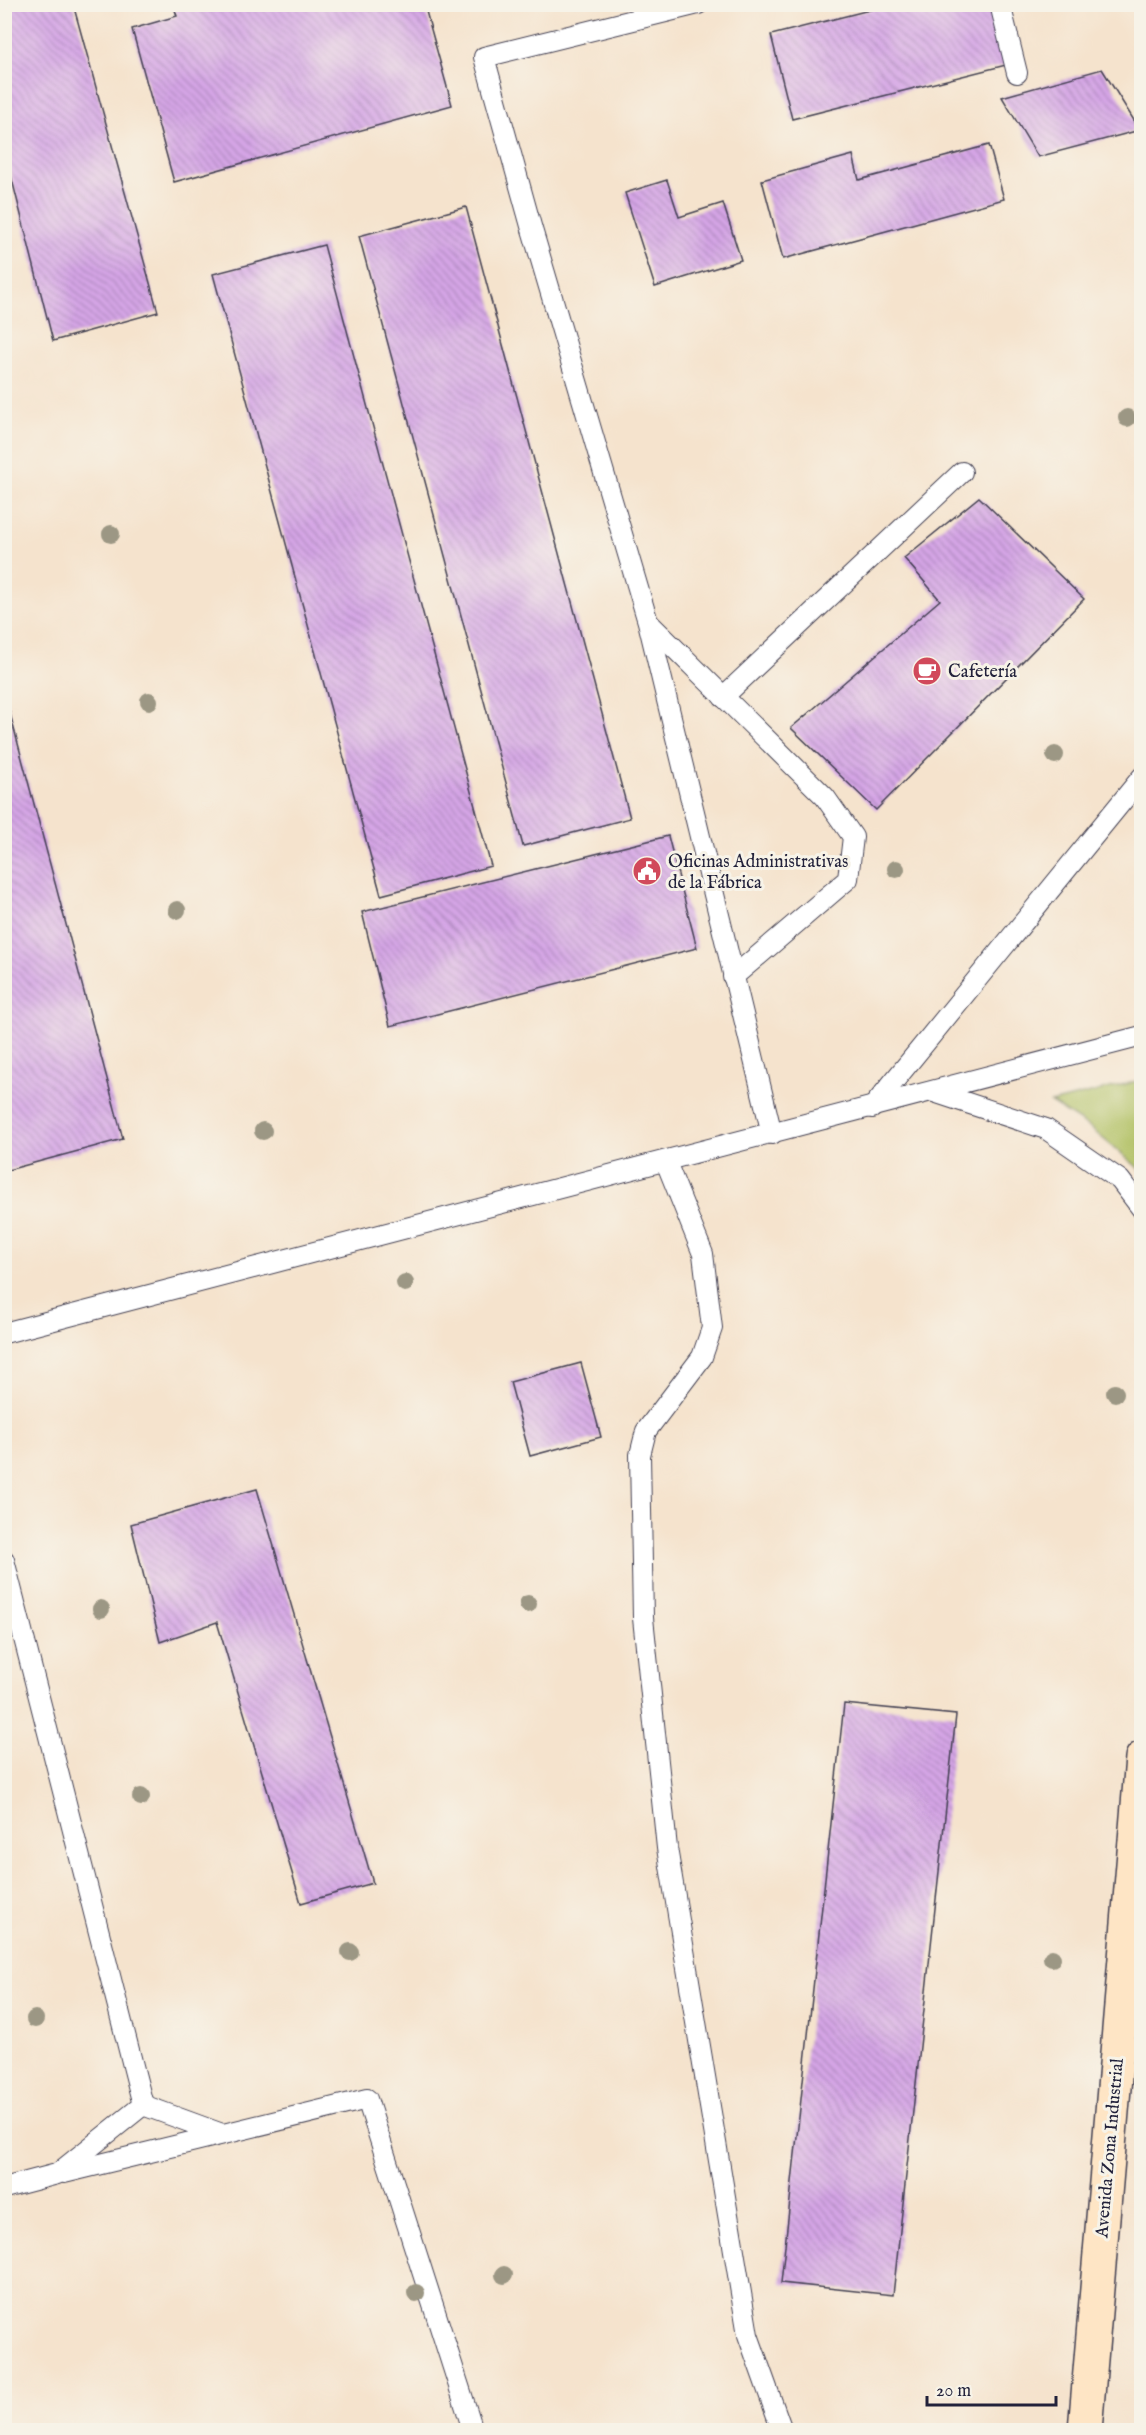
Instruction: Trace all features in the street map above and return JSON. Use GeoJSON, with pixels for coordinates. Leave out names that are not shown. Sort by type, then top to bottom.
{"type":"FeatureCollection","features":[{"type":"Feature","properties":{"kind":"main road","name":"Avenida Zona Industrial"},"geometry":{"type":"LineString","coordinates":[[1085,2430],[1142,1758]]}},
{"type":"Feature","properties":{"kind":"lane"},"geometry":{"type":"LineString","coordinates":[[698,4],[484,57],[531,226],[648,622],[771,1134]]}},
{"type":"Feature","properties":{"kind":"lane"},"geometry":{"type":"LineString","coordinates":[[1000,4],[1017,74]]}},
{"type":"Feature","properties":{"kind":"lane"},"geometry":{"type":"LineString","coordinates":[[723,696],[962,472]]}},
{"type":"Feature","properties":{"kind":"lane"},"geometry":{"type":"LineString","coordinates":[[648,622],[825,797],[853,837],[848,879],[733,977]]}},
{"type":"Feature","properties":{"kind":"lane"},"geometry":{"type":"LineString","coordinates":[[872,1108],[1142,777]]}},
{"type":"Feature","properties":{"kind":"lane"},"geometry":{"type":"LineString","coordinates":[[4,1334],[1142,1036]]}},
{"type":"Feature","properties":{"kind":"lane"},"geometry":{"type":"LineString","coordinates":[[934,1092],[1046,1129],[1120,1180],[1142,1209]]}},
{"type":"Feature","properties":{"kind":"lane"},"geometry":{"type":"LineString","coordinates":[[666,1162],[703,1254],[712,1328],[702,1357],[646,1431],[640,1455],[643,1618],[667,1848],[748,2335],[782,2430]]}},
{"type":"Feature","properties":{"kind":"lane"},"geometry":{"type":"LineString","coordinates":[[4,1560],[143,2105]]}},
{"type":"Feature","properties":{"kind":"lane"},"geometry":{"type":"LineString","coordinates":[[4,2188],[367,2099],[473,2430]]}},
{"type":"Feature","properties":{"kind":"lane"},"geometry":{"type":"LineString","coordinates":[[143,2105],[222,2134]]}},
{"type":"Feature","properties":{"kind":"lane"},"geometry":{"type":"LineString","coordinates":[[57,2174],[143,2105]]}},
{"type":"Feature","properties":{"kind":"green space"},"geometry":{"type":"Polygon","coordinates":[[[1141,1080],[1141,1170],[1089,1127],[1051,1103],[1141,1080]]]}},
{"type":"Feature","properties":{"kind":"building"},"geometry":{"type":"Polygon","coordinates":[[[4,4],[73,4],[158,312],[53,341],[4,148],[4,4]]]}},
{"type":"Feature","properties":{"kind":"building"},"geometry":{"type":"Polygon","coordinates":[[[173,4],[424,4],[452,105],[174,182],[132,29],[177,16],[173,4]]]}},
{"type":"Feature","properties":{"kind":"building"},"geometry":{"type":"Polygon","coordinates":[[[893,4],[999,4],[1014,63],[792,119],[771,35],[893,4]]]}},
{"type":"Feature","properties":{"kind":"building"},"geometry":{"type":"Polygon","coordinates":[[[1102,69],[1140,130],[1038,157],[1002,97],[1102,69]]]}},
{"type":"Feature","properties":{"kind":"building"},"geometry":{"type":"Polygon","coordinates":[[[989,145],[1004,199],[783,259],[762,180],[853,155],[859,180],[989,145]]]}},
{"type":"Feature","properties":{"kind":"building"},"geometry":{"type":"Polygon","coordinates":[[[667,180],[679,217],[723,203],[741,260],[655,287],[625,193],[667,180]]]}},
{"type":"Feature","properties":{"kind":"building"},"geometry":{"type":"Polygon","coordinates":[[[466,207],[630,818],[523,846],[359,236],[466,207]]]}},
{"type":"Feature","properties":{"kind":"building"},"geometry":{"type":"Polygon","coordinates":[[[324,245],[491,866],[381,895],[213,274],[324,245]]]}},
{"type":"Feature","properties":{"kind":"building"},"geometry":{"type":"Polygon","coordinates":[[[979,497],[1084,599],[876,810],[791,728],[940,600],[904,558],[979,497]]]}},
{"type":"Feature","properties":{"kind":"building"},"geometry":{"type":"Polygon","coordinates":[[[4,691],[123,1139],[4,1171],[4,691]]]}},
{"type":"Feature","properties":{"kind":"building"},"geometry":{"type":"Polygon","coordinates":[[[668,836],[697,948],[390,1026],[362,912],[668,836]]]}},
{"type":"Feature","properties":{"kind":"building"},"geometry":{"type":"Polygon","coordinates":[[[581,1363],[601,1437],[530,1456],[510,1382],[581,1363]]]}},
{"type":"Feature","properties":{"kind":"building"},"geometry":{"type":"Polygon","coordinates":[[[257,1489],[373,1883],[301,1903],[217,1622],[160,1642],[131,1524],[257,1489]]]}},
{"type":"Feature","properties":{"kind":"building"},"geometry":{"type":"Polygon","coordinates":[[[844,1704],[956,1715],[893,2295],[781,2283],[844,1704]]]}},
{"type":"Feature","properties":{"kind":"place","name":"Cafetería"},"geometry":{"type":"Point","coordinates":[927,671]}},
{"type":"Feature","properties":{"kind":"place","name":"Oficinas Administrativas de la Fábrica"},"geometry":{"type":"Point","coordinates":[647,871]}}]}
